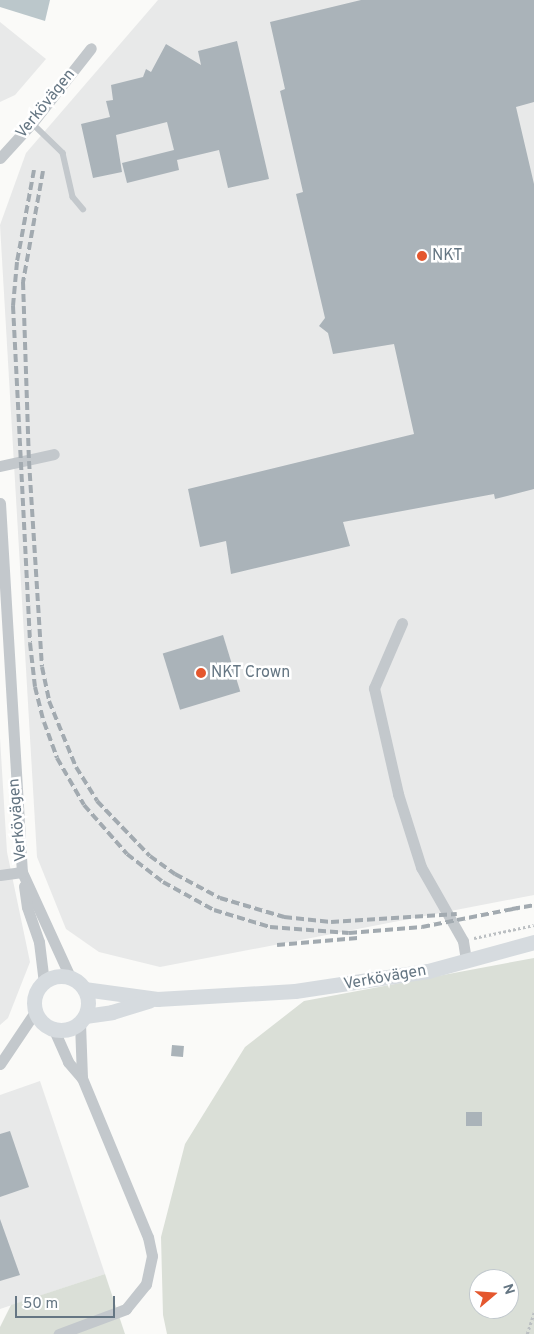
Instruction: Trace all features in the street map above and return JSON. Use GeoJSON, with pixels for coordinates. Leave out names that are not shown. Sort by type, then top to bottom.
{"type":"FeatureCollection","features":[{"type":"Feature","properties":{"kind":"main road","name":"Verkövägen"},"geometry":{"type":"LineString","coordinates":[[70,978],[84,989],[156,999],[344,986],[466,961],[534,942]]}},
{"type":"Feature","properties":{"kind":"main road"},"geometry":{"type":"LineString","coordinates":[[70,978],[57,976],[44,981],[34,995],[35,1012],[42,1024],[54,1030],[68,1030],[83,1019],[156,999]]}},
{"type":"Feature","properties":{"kind":"main road"},"geometry":{"type":"LineString","coordinates":[[83,1019],[88,1002],[84,989]]}},
{"type":"Feature","properties":{"kind":"street","name":"Verkövägen"},"geometry":{"type":"LineString","coordinates":[[0,158],[32,123],[91,48]]}},
{"type":"Feature","properties":{"kind":"street"},"geometry":{"type":"LineString","coordinates":[[0,466],[54,454]]}},
{"type":"Feature","properties":{"kind":"street","name":"Verkövägen"},"geometry":{"type":"LineString","coordinates":[[0,502],[22,872],[70,978]]}},
{"type":"Feature","properties":{"kind":"street"},"geometry":{"type":"LineString","coordinates":[[402,623],[374,688],[398,794],[421,867],[463,940],[466,961]]}},
{"type":"Feature","properties":{"kind":"street"},"geometry":{"type":"LineString","coordinates":[[0,875],[22,872],[44,981]]}},
{"type":"Feature","properties":{"kind":"street"},"geometry":{"type":"LineString","coordinates":[[1,1063],[35,1012]]}},
{"type":"Feature","properties":{"kind":"street"},"geometry":{"type":"LineString","coordinates":[[82,1078],[83,1019]]}},
{"type":"Feature","properties":{"kind":"street"},"geometry":{"type":"LineString","coordinates":[[54,1030],[68,1062],[82,1078],[148,1237],[151,1266],[142,1293],[126,1309],[59,1334]]}},
{"type":"Feature","properties":{"kind":"lane"},"geometry":{"type":"LineString","coordinates":[[32,123],[63,153],[72,198],[83,209]]}},
{"type":"Feature","properties":{"kind":"path"},"geometry":{"type":"LineString","coordinates":[[463,940],[534,925]]}},
{"type":"Feature","properties":{"kind":"path"},"geometry":{"type":"LineString","coordinates":[[527,1334],[534,1312]]}},
{"type":"Feature","properties":{"kind":"shaded area"},"geometry":{"type":"Polygon","coordinates":[[[0,0],[50,0],[45,21],[0,7],[0,0]]]}},
{"type":"Feature","properties":{"kind":"shaded area"},"geometry":{"type":"Polygon","coordinates":[[[158,0],[534,0],[534,895],[160,967],[99,952],[66,929],[37,857],[0,225],[26,153],[158,0]]]}},
{"type":"Feature","properties":{"kind":"shaded area"},"geometry":{"type":"Polygon","coordinates":[[[0,22],[46,59],[15,95],[0,102],[0,22]]]}},
{"type":"Feature","properties":{"kind":"shaded area"},"geometry":{"type":"Polygon","coordinates":[[[0,738],[7,852],[30,962],[8,1018],[0,1025],[0,738]]]}},
{"type":"Feature","properties":{"kind":"shaded area"},"geometry":{"type":"Polygon","coordinates":[[[534,958],[534,1334],[167,1334],[163,1315],[161,1237],[185,1144],[245,1047],[304,1001],[534,958]]]}},
{"type":"Feature","properties":{"kind":"shaded area"},"geometry":{"type":"Polygon","coordinates":[[[40,1081],[105,1274],[0,1309],[0,1095],[40,1081]]]}},
{"type":"Feature","properties":{"kind":"shaded area"},"geometry":{"type":"Polygon","coordinates":[[[105,1274],[125,1334],[0,1334],[0,1327],[11,1305],[105,1274]]]}},
{"type":"Feature","properties":{"kind":"building","name":"NKT"},"geometry":{"type":"Polygon","coordinates":[[[361,0],[534,0],[534,102],[516,107],[534,184],[534,489],[495,499],[494,494],[343,522],[350,546],[231,574],[226,541],[200,547],[188,489],[414,434],[394,344],[333,354],[328,333],[319,326],[325,318],[296,194],[303,192],[280,91],[285,89],[270,22],[361,0]]]}},
{"type":"Feature","properties":{"kind":"building"},"geometry":{"type":"Polygon","coordinates":[[[237,41],[269,179],[228,188],[219,150],[177,160],[179,170],[127,183],[122,163],[174,150],[167,122],[116,135],[122,172],[93,178],[81,124],[110,117],[106,101],[113,100],[111,85],[143,77],[146,69],[151,72],[166,44],[201,65],[198,51],[237,41]]]}},
{"type":"Feature","properties":{"kind":"building","name":"NKT Crown"},"geometry":{"type":"Polygon","coordinates":[[[223,635],[240,691],[180,710],[163,653],[223,635]]]}},
{"type":"Feature","properties":{"kind":"building"},"geometry":{"type":"Polygon","coordinates":[[[172,1045],[184,1046],[183,1057],[171,1056],[172,1045]]]}},
{"type":"Feature","properties":{"kind":"building"},"geometry":{"type":"Polygon","coordinates":[[[466,1112],[482,1112],[482,1126],[466,1126],[466,1112]]]}},
{"type":"Feature","properties":{"kind":"building"},"geometry":{"type":"Polygon","coordinates":[[[10,1131],[29,1187],[0,1197],[0,1134],[10,1131]]]}},
{"type":"Feature","properties":{"kind":"building"},"geometry":{"type":"Polygon","coordinates":[[[0,1219],[20,1275],[0,1281],[0,1219]]]}},
{"type":"Feature","properties":{"kind":"railway"},"geometry":{"type":"LineString","coordinates":[[34,170],[17,262],[13,306],[30,643],[35,687],[44,722],[57,758],[84,805],[127,854],[163,882],[214,910],[270,927],[349,933],[422,927],[518,908]]}},
{"type":"Feature","properties":{"kind":"railway"},"geometry":{"type":"LineString","coordinates":[[43,171],[23,282],[29,461],[42,667],[49,701],[76,767],[97,801],[150,856],[175,874],[220,898],[284,917],[331,922],[457,914]]}},
{"type":"Feature","properties":{"kind":"railway"},"geometry":{"type":"LineString","coordinates":[[512,909],[534,905]]}},
{"type":"Feature","properties":{"kind":"railway"},"geometry":{"type":"LineString","coordinates":[[277,945],[358,938]]}},
{"type":"Feature","properties":{"kind":"place","name":"NKT"},"geometry":{"type":"Point","coordinates":[422,256]}},
{"type":"Feature","properties":{"kind":"place","name":"NKT Crown"},"geometry":{"type":"Point","coordinates":[201,673]}}]}
